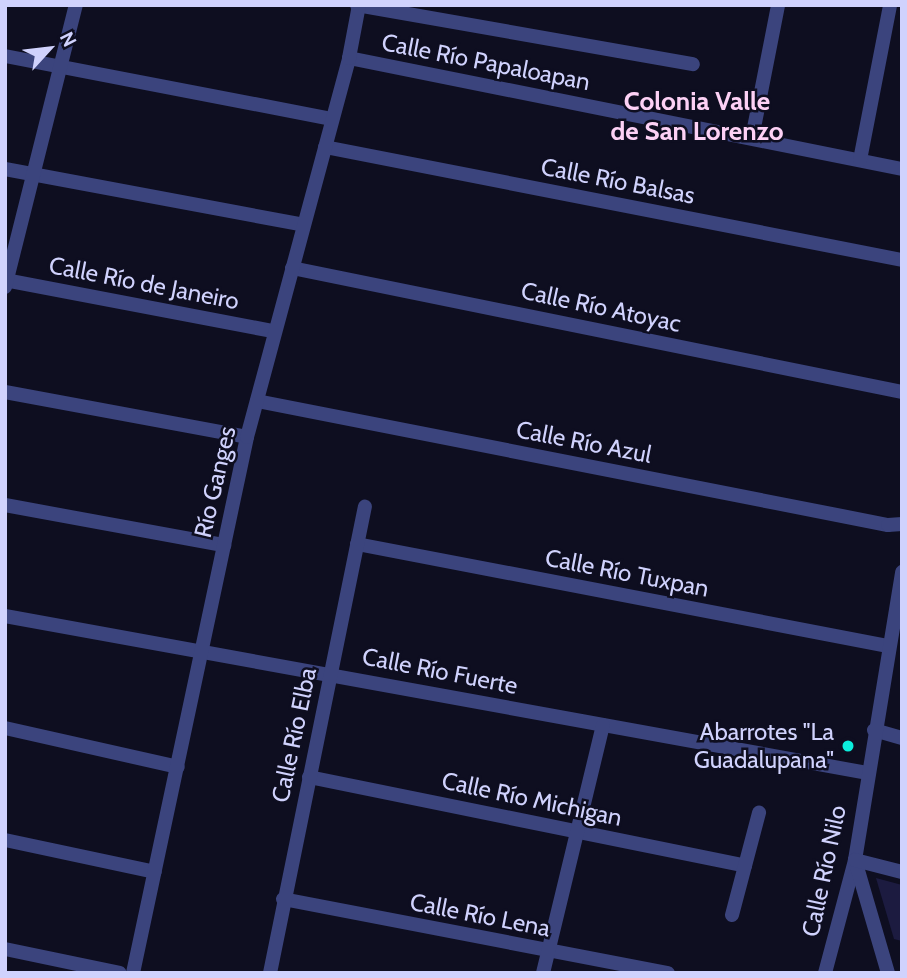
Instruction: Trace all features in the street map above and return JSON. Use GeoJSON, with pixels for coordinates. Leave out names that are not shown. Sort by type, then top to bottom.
{"type":"FeatureCollection","features":[{"type":"Feature","properties":{"kind":"street"},"geometry":{"type":"LineString","coordinates":[[6,282],[37,175],[76,5]]}},
{"type":"Feature","properties":{"kind":"street"},"geometry":{"type":"LineString","coordinates":[[358,5],[693,64]]}},
{"type":"Feature","properties":{"kind":"street","name":"Río Ganges"},"geometry":{"type":"LineString","coordinates":[[133,973],[247,437],[273,331],[349,58],[358,5]]}},
{"type":"Feature","properties":{"kind":"street"},"geometry":{"type":"LineString","coordinates":[[752,138],[778,5]]}},
{"type":"Feature","properties":{"kind":"street"},"geometry":{"type":"LineString","coordinates":[[860,160],[890,5]]}},
{"type":"Feature","properties":{"kind":"street"},"geometry":{"type":"LineString","coordinates":[[5,57],[64,66],[331,119]]}},
{"type":"Feature","properties":{"kind":"street","name":"Calle Río Papaloapan"},"geometry":{"type":"LineString","coordinates":[[349,58],[902,169]]}},
{"type":"Feature","properties":{"kind":"street","name":"Calle Río Balsas"},"geometry":{"type":"LineString","coordinates":[[325,147],[902,260]]}},
{"type":"Feature","properties":{"kind":"street"},"geometry":{"type":"LineString","coordinates":[[5,169],[303,225]]}},
{"type":"Feature","properties":{"kind":"street","name":"Calle Río Atoyac"},"geometry":{"type":"LineString","coordinates":[[292,268],[902,392]]}},
{"type":"Feature","properties":{"kind":"street","name":"Calle Río de Janeiro"},"geometry":{"type":"LineString","coordinates":[[6,282],[273,331]]}},
{"type":"Feature","properties":{"kind":"street"},"geometry":{"type":"LineString","coordinates":[[5,392],[247,437]]}},
{"type":"Feature","properties":{"kind":"street","name":"Calle Río Azul"},"geometry":{"type":"LineString","coordinates":[[257,401],[888,525],[902,524]]}},
{"type":"Feature","properties":{"kind":"street"},"geometry":{"type":"LineString","coordinates":[[5,505],[224,545]]}},
{"type":"Feature","properties":{"kind":"street","name":"Calle Río Elba"},"geometry":{"type":"LineString","coordinates":[[270,973],[365,507]]}},
{"type":"Feature","properties":{"kind":"street","name":"Calle Río Tuxpan"},"geometry":{"type":"LineString","coordinates":[[357,544],[888,646]]}},
{"type":"Feature","properties":{"kind":"street","name":"Calle Río Nilo"},"geometry":{"type":"LineString","coordinates":[[825,973],[855,860],[888,646],[897,626],[902,572]]}},
{"type":"Feature","properties":{"kind":"street","name":"Calle Río Fuerte"},"geometry":{"type":"LineString","coordinates":[[5,616],[867,773]]}},
{"type":"Feature","properties":{"kind":"street"},"geometry":{"type":"LineString","coordinates":[[543,973],[603,725]]}},
{"type":"Feature","properties":{"kind":"street"},"geometry":{"type":"LineString","coordinates":[[5,728],[178,767]]}},
{"type":"Feature","properties":{"kind":"street"},"geometry":{"type":"LineString","coordinates":[[874,730],[902,738]]}},
{"type":"Feature","properties":{"kind":"street","name":"Calle Río Michigan"},"geometry":{"type":"LineString","coordinates":[[309,777],[745,866]]}},
{"type":"Feature","properties":{"kind":"street"},"geometry":{"type":"LineString","coordinates":[[732,915],[759,813]]}},
{"type":"Feature","properties":{"kind":"street"},"geometry":{"type":"LineString","coordinates":[[5,840],[155,872]]}},
{"type":"Feature","properties":{"kind":"street"},"geometry":{"type":"LineString","coordinates":[[855,860],[902,872]]}},
{"type":"Feature","properties":{"kind":"street"},"geometry":{"type":"LineString","coordinates":[[855,860],[888,973]]}},
{"type":"Feature","properties":{"kind":"street","name":"Calle Río Lena"},"geometry":{"type":"LineString","coordinates":[[283,899],[668,973]]}},
{"type":"Feature","properties":{"kind":"street"},"geometry":{"type":"LineString","coordinates":[[5,949],[120,973]]}},
{"type":"Feature","properties":{"kind":"building"},"geometry":{"type":"Polygon","coordinates":[[[876,878],[902,885],[902,941],[894,939],[876,878]]]}},
{"type":"Feature","properties":{"kind":"place","name":"Abarrotes \"La Guadalupana\""},"geometry":{"type":"Point","coordinates":[848,746]}},
{"type":"Feature","properties":{"kind":"district","name":"Colonia Valle de San Lorenzo"},"geometry":{"type":"Point","coordinates":[697,117]}}]}
